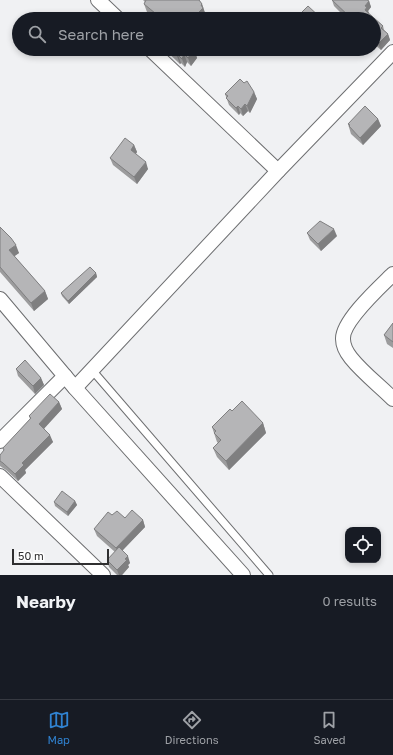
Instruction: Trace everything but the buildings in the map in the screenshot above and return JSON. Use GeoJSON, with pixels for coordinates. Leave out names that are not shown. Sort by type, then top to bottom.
{"type":"FeatureCollection","features":[{"type":"Feature","properties":{"kind":"street"},"geometry":{"type":"LineString","coordinates":[[105,3],[112,12]]}},
{"type":"Feature","properties":{"kind":"street"},"geometry":{"type":"LineString","coordinates":[[75,388],[278,171],[393,52]]}},
{"type":"Feature","properties":{"kind":"street"},"geometry":{"type":"LineString","coordinates":[[157,56],[278,171]]}},
{"type":"Feature","properties":{"kind":"street"},"geometry":{"type":"LineString","coordinates":[[393,274],[355,314],[346,327],[342,337],[344,347],[351,358],[393,399]]}},
{"type":"Feature","properties":{"kind":"street"},"geometry":{"type":"LineString","coordinates":[[0,299],[75,388],[243,575]]}},
{"type":"Feature","properties":{"kind":"street"},"geometry":{"type":"LineString","coordinates":[[0,441],[65,376]]}},
{"type":"Feature","properties":{"kind":"street"},"geometry":{"type":"LineString","coordinates":[[0,476],[103,575]]}},
{"type":"Feature","properties":{"kind":"lane"},"geometry":{"type":"LineString","coordinates":[[92,370],[268,575]]}}]}
